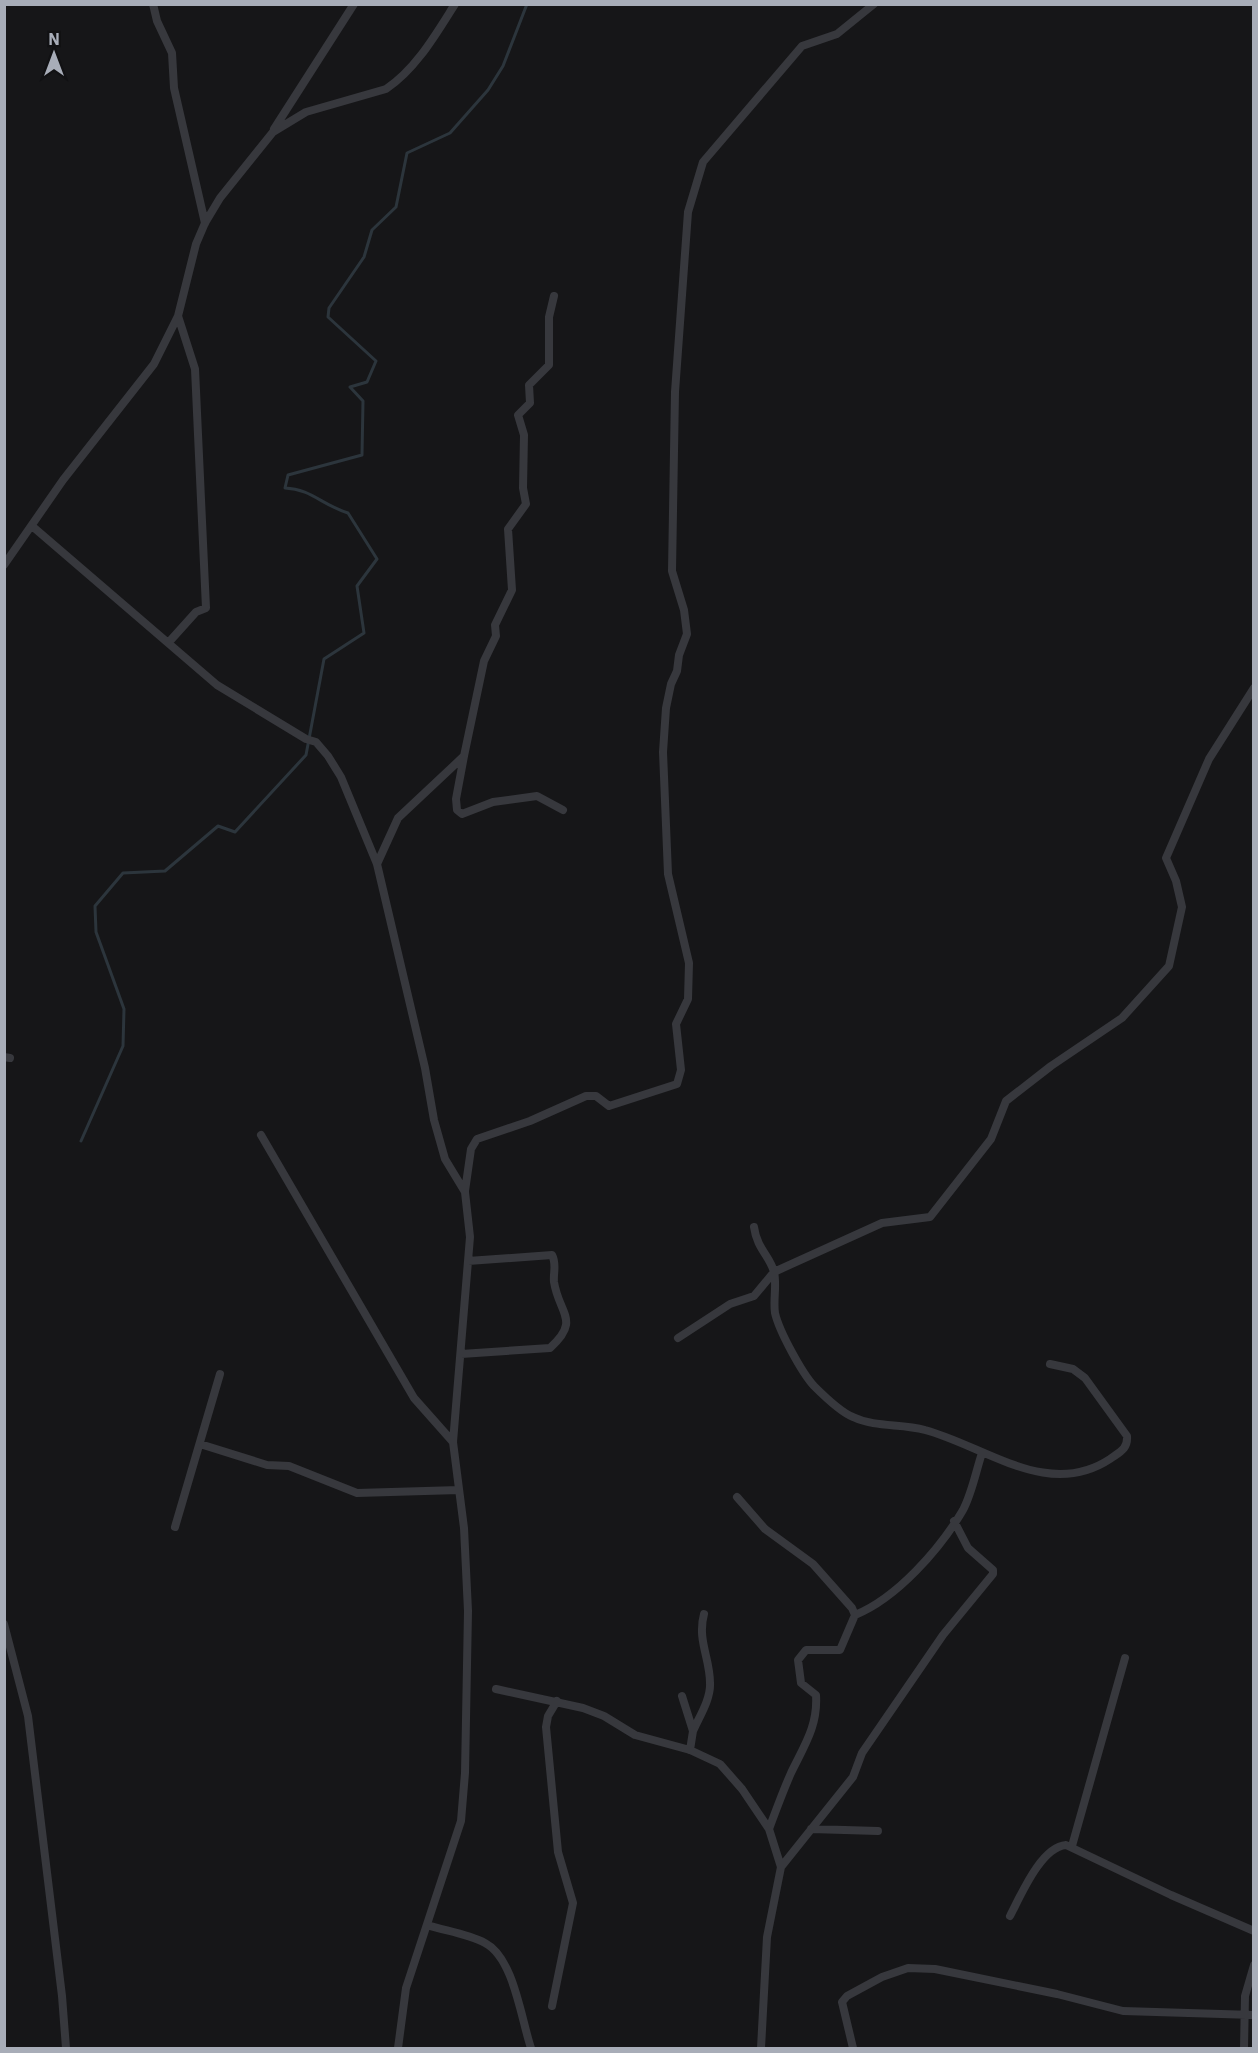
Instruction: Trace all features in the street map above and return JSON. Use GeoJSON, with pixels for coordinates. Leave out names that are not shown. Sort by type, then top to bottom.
{"type":"FeatureCollection","features":[{"type":"Feature","properties":{"kind":"street"},"geometry":{"type":"LineString","coordinates":[[153,4],[157,21],[172,53],[174,88],[205,222]]}},
{"type":"Feature","properties":{"kind":"street"},"geometry":{"type":"LineString","coordinates":[[4,565],[63,480],[154,364],[178,316],[196,244],[205,222],[220,198],[273,132],[354,4]]}},
{"type":"Feature","properties":{"kind":"street"},"geometry":{"type":"LineString","coordinates":[[273,132],[306,112],[386,89],[397,82],[428,46],[455,4]]}},
{"type":"Feature","properties":{"kind":"street"},"geometry":{"type":"LineString","coordinates":[[465,1192],[471,1149],[477,1139],[530,1121],[585,1096],[596,1096],[609,1106],[677,1084],[681,1070],[676,1024],[688,999],[689,963],[668,874],[663,752],[666,708],[687,634],[684,610],[672,571],[675,392],[688,213],[703,162],[802,46],[837,34],[874,4]]}},
{"type":"Feature","properties":{"kind":"street"},"geometry":{"type":"LineString","coordinates":[[554,296],[549,317],[549,365],[529,385],[530,403],[518,415],[524,435],[523,488],[526,504],[508,529],[512,590],[495,625],[496,636],[484,662],[456,799],[457,810],[462,814],[493,802],[537,796],[563,810]]}},
{"type":"Feature","properties":{"kind":"street"},"geometry":{"type":"LineString","coordinates":[[169,642],[196,612],[206,608],[195,369],[178,316]]}},
{"type":"Feature","properties":{"kind":"street"},"geometry":{"type":"LineString","coordinates":[[32,526],[217,685],[306,739],[316,742],[328,756],[341,777],[377,864],[425,1068],[434,1120],[445,1159],[465,1192],[468,1204],[468,1261],[453,1442],[468,1611],[465,1773],[461,1821],[406,1988],[398,2049]]}},
{"type":"Feature","properties":{"kind":"street"},"geometry":{"type":"LineString","coordinates":[[678,1338],[730,1304],[754,1296],[774,1272],[882,1223],[930,1217],[991,1139],[1006,1101],[1051,1066],[1122,1018],[1169,966],[1182,907],[1176,881],[1166,858],[1209,759],[1254,688]]}},
{"type":"Feature","properties":{"kind":"street"},"geometry":{"type":"LineString","coordinates":[[377,864],[398,818],[464,756]]}},
{"type":"Feature","properties":{"kind":"street"},"geometry":{"type":"LineString","coordinates":[[261,1135],[414,1398],[453,1442]]}},
{"type":"Feature","properties":{"kind":"street"},"geometry":{"type":"LineString","coordinates":[[754,1227],[756,1243],[774,1272],[775,1314],[813,1384],[850,1416],[888,1426],[923,1429],[1032,1471],[1075,1474],[1096,1468],[1124,1449],[1127,1444],[1126,1436],[1086,1378],[1073,1369],[1050,1364]]}},
{"type":"Feature","properties":{"kind":"street"},"geometry":{"type":"LineString","coordinates":[[461,1354],[550,1348],[566,1329],[567,1313],[557,1299],[554,1279],[555,1261],[552,1255],[468,1261]]}},
{"type":"Feature","properties":{"kind":"street"},"geometry":{"type":"LineString","coordinates":[[175,1527],[220,1374]]}},
{"type":"Feature","properties":{"kind":"street"},"geometry":{"type":"LineString","coordinates":[[200,1444],[267,1465],[289,1466],[357,1493],[459,1490]]}},
{"type":"Feature","properties":{"kind":"street"},"geometry":{"type":"LineString","coordinates":[[769,1829],[788,1781],[811,1736],[816,1717],[816,1695],[801,1683],[798,1660],[806,1650],[815,1648],[840,1650],[855,1615],[892,1595],[924,1560],[963,1509],[982,1453]]}},
{"type":"Feature","properties":{"kind":"street"},"geometry":{"type":"LineString","coordinates":[[737,1497],[765,1529],[813,1564],[852,1608],[855,1615]]}},
{"type":"Feature","properties":{"kind":"street"},"geometry":{"type":"LineString","coordinates":[[761,2049],[767,1937],[781,1867],[853,1777],[862,1753],[943,1635],[993,1575],[988,1566],[968,1548],[954,1521]]}},
{"type":"Feature","properties":{"kind":"street"},"geometry":{"type":"LineString","coordinates":[[690,1750],[693,1731],[707,1699],[710,1683],[701,1640],[704,1614]]}},
{"type":"Feature","properties":{"kind":"street"},"geometry":{"type":"LineString","coordinates":[[4,1624],[28,1716],[62,1996],[66,2049]]}},
{"type":"Feature","properties":{"kind":"street"},"geometry":{"type":"LineString","coordinates":[[1072,1846],[1125,1658]]}},
{"type":"Feature","properties":{"kind":"street"},"geometry":{"type":"LineString","coordinates":[[496,1689],[557,1701],[604,1716],[635,1735],[690,1750],[720,1764],[742,1789],[769,1829],[781,1867]]}},
{"type":"Feature","properties":{"kind":"street"},"geometry":{"type":"LineString","coordinates":[[682,1696],[693,1731]]}},
{"type":"Feature","properties":{"kind":"street"},"geometry":{"type":"LineString","coordinates":[[552,2006],[573,1903],[558,1852],[546,1727],[548,1716],[557,1701]]}},
{"type":"Feature","properties":{"kind":"street"},"geometry":{"type":"LineString","coordinates":[[811,1829],[878,1832]]}},
{"type":"Feature","properties":{"kind":"street"},"geometry":{"type":"LineString","coordinates":[[1010,1916],[1046,1856],[1058,1845],[1072,1846],[1082,1854],[1254,1931]]}},
{"type":"Feature","properties":{"kind":"street"},"geometry":{"type":"LineString","coordinates":[[427,1924],[487,1944],[503,1960],[512,1977],[531,2049]]}},
{"type":"Feature","properties":{"kind":"street"},"geometry":{"type":"LineString","coordinates":[[1244,2049],[1250,2015],[1245,1996],[1254,1965]]}},
{"type":"Feature","properties":{"kind":"street"},"geometry":{"type":"LineString","coordinates":[[853,2049],[842,2002],[847,1995],[882,1977],[908,1968],[935,1970],[1058,1994],[1123,2011],[1185,2011],[1250,2015]]}},
{"type":"Feature","properties":{"kind":"waterway"},"geometry":{"type":"LineString","coordinates":[[81,1141],[123,1046],[124,1009],[96,932],[95,906],[123,873],[165,871],[218,826],[235,832],[306,755],[324,659],[364,633],[357,586],[377,559],[348,513],[310,494],[285,488],[288,475],[362,455],[363,401],[350,387],[367,382],[376,361],[328,317],[329,308],[364,257],[372,230],[396,207],[407,153],[450,133],[488,90],[503,66],[527,4]]}}]}
